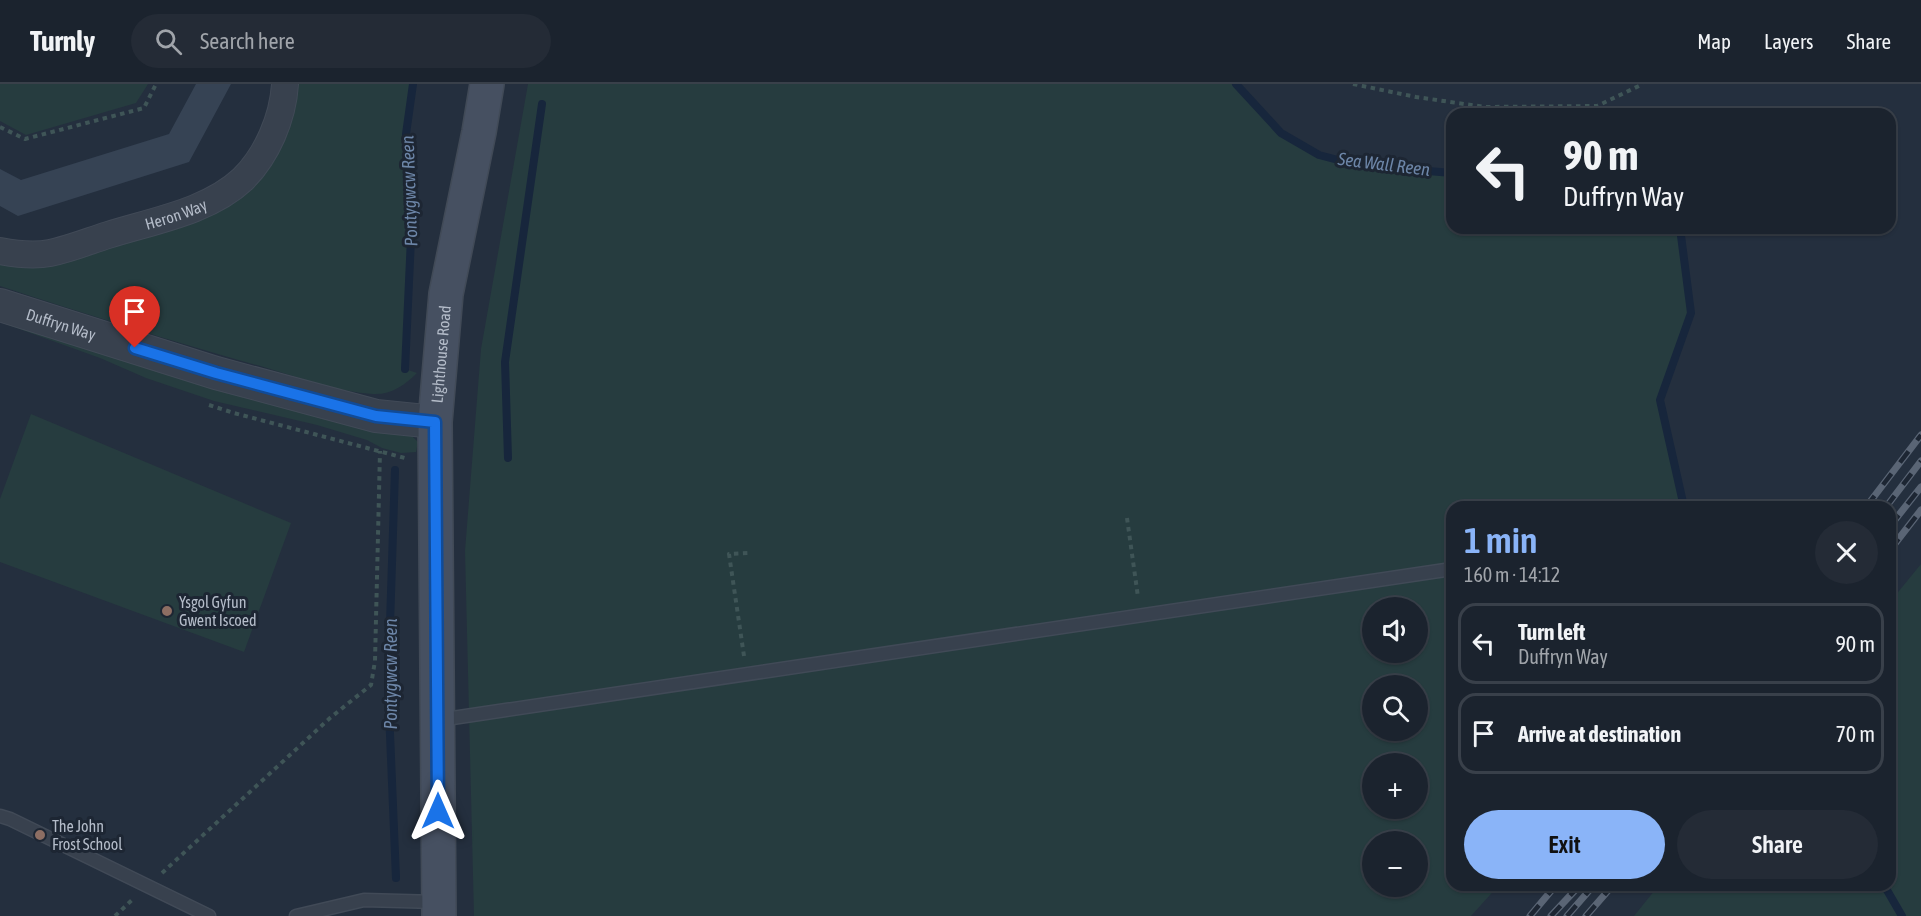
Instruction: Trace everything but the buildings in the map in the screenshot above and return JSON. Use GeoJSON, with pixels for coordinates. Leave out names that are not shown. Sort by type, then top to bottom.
{"type":"FeatureCollection","features":[{"type":"Feature","properties":{"kind":"main road","name":"Lighthouse Road"},"geometry":{"type":"LineString","coordinates":[[439,909],[435,422],[446,294],[487,84]]}},
{"type":"Feature","properties":{"kind":"street","name":"Heron Way"},"geometry":{"type":"LineString","coordinates":[[0,251],[23,255],[50,253],[198,207],[222,194],[242,180],[266,147],[276,126],[284,99],[285,84]]}},
{"type":"Feature","properties":{"kind":"street","name":"Duffryn Way"},"geometry":{"type":"LineString","coordinates":[[0,305],[216,373],[376,416],[435,422]]}},
{"type":"Feature","properties":{"kind":"lane"},"geometry":{"type":"LineString","coordinates":[[438,720],[1446,570]]}},
{"type":"Feature","properties":{"kind":"lane"},"geometry":{"type":"LineString","coordinates":[[0,816],[209,916]]}},
{"type":"Feature","properties":{"kind":"lane"},"geometry":{"type":"LineString","coordinates":[[296,916],[364,900],[439,909]]}},
{"type":"Feature","properties":{"kind":"path"},"geometry":{"type":"LineString","coordinates":[[0,127],[25,139],[144,108],[156,84]]}},
{"type":"Feature","properties":{"kind":"path"},"geometry":{"type":"LineString","coordinates":[[1353,84],[1416,98],[1485,107],[1597,106],[1643,84]]}},
{"type":"Feature","properties":{"kind":"path"},"geometry":{"type":"LineString","coordinates":[[115,916],[330,718],[371,685],[375,661],[380,451]]}},
{"type":"Feature","properties":{"kind":"path"},"geometry":{"type":"LineString","coordinates":[[1127,518],[1141,615]]}},
{"type":"Feature","properties":{"kind":"path"},"geometry":{"type":"LineString","coordinates":[[746,675],[729,554],[749,553]]}},
{"type":"Feature","properties":{"kind":"green space"},"geometry":{"type":"Polygon","coordinates":[[[0,84],[148,84],[136,103],[26,135],[0,121],[0,84]]]}},
{"type":"Feature","properties":{"kind":"green space"},"geometry":{"type":"Polygon","coordinates":[[[298,84],[413,84],[406,134],[412,216],[405,369],[417,373],[403,385],[380,394],[333,388],[166,339],[0,286],[0,263],[54,262],[273,160],[291,124],[298,84]]]}},
{"type":"Feature","properties":{"kind":"green space"},"geometry":{"type":"Polygon","coordinates":[[[528,84],[1236,84],[1281,133],[1319,155],[1357,165],[1446,172],[1446,234],[1681,234],[1691,313],[1660,400],[1683,501],[1446,501],[1446,891],[1494,891],[1471,916],[474,916],[465,551],[481,349],[528,84]]]}},
{"type":"Feature","properties":{"kind":"green space"},"geometry":{"type":"Polygon","coordinates":[[[0,313],[412,436],[418,442],[416,452],[401,453],[317,425],[214,401],[146,378],[100,358],[0,322],[0,313]]]}},
{"type":"Feature","properties":{"kind":"green space"},"geometry":{"type":"Polygon","coordinates":[[[31,414],[291,523],[244,652],[0,562],[0,499],[31,414]]]}},
{"type":"Feature","properties":{"kind":"green space"},"geometry":{"type":"Polygon","coordinates":[[[1921,564],[1921,916],[1634,916],[1654,891],[1896,891],[1896,595],[1921,564]]]}},
{"type":"Feature","properties":{"kind":"waterway","name":"Pontygwcw Reen"},"geometry":{"type":"LineString","coordinates":[[405,369],[412,216],[406,134],[413,84]]}},
{"type":"Feature","properties":{"kind":"waterway","name":"Sea Wall Reen"},"geometry":{"type":"LineString","coordinates":[[1236,84],[1281,133],[1319,155],[1357,165],[1446,172]]}},
{"type":"Feature","properties":{"kind":"waterway"},"geometry":{"type":"LineString","coordinates":[[508,458],[505,362],[542,104]]}},
{"type":"Feature","properties":{"kind":"waterway","name":"Sea Wall Reen"},"geometry":{"type":"LineString","coordinates":[[1681,234],[1691,313],[1660,400],[1683,501]]}},
{"type":"Feature","properties":{"kind":"waterway","name":"Pontygwcw Reen"},"geometry":{"type":"LineString","coordinates":[[395,470],[388,686],[396,878]]}},
{"type":"Feature","properties":{"kind":"waterway","name":"Sea Wall Reen"},"geometry":{"type":"LineString","coordinates":[[1887,891],[1902,916]]}},
{"type":"Feature","properties":{"kind":"railway"},"geometry":{"type":"LineString","coordinates":[[1871,501],[1921,435]]}},
{"type":"Feature","properties":{"kind":"railway"},"geometry":{"type":"LineString","coordinates":[[1891,501],[1921,461]]}},
{"type":"Feature","properties":{"kind":"railway"},"geometry":{"type":"LineString","coordinates":[[1896,518],[1921,487]]}},
{"type":"Feature","properties":{"kind":"railway"},"geometry":{"type":"LineString","coordinates":[[1896,542],[1921,510]]}},
{"type":"Feature","properties":{"kind":"railway"},"geometry":{"type":"LineString","coordinates":[[1530,916],[1551,891]]}},
{"type":"Feature","properties":{"kind":"railway"},"geometry":{"type":"LineString","coordinates":[[1551,916],[1574,891]]}},
{"type":"Feature","properties":{"kind":"railway"},"geometry":{"type":"LineString","coordinates":[[1567,916],[1589,891]]}},
{"type":"Feature","properties":{"kind":"railway"},"geometry":{"type":"LineString","coordinates":[[1586,916],[1608,891]]}},
{"type":"Feature","properties":{"kind":"place","name":"Ysgol Gyfun Gwent Iscoed"},"geometry":{"type":"Point","coordinates":[167,611]}},
{"type":"Feature","properties":{"kind":"place","name":"The John Frost School"},"geometry":{"type":"Point","coordinates":[40,835]}},
{"type":"Feature","properties":{"kind":"route"},"geometry":{"type":"LineString","coordinates":[[135,348],[216,373],[376,416],[435,422],[438,811]]}}]}
